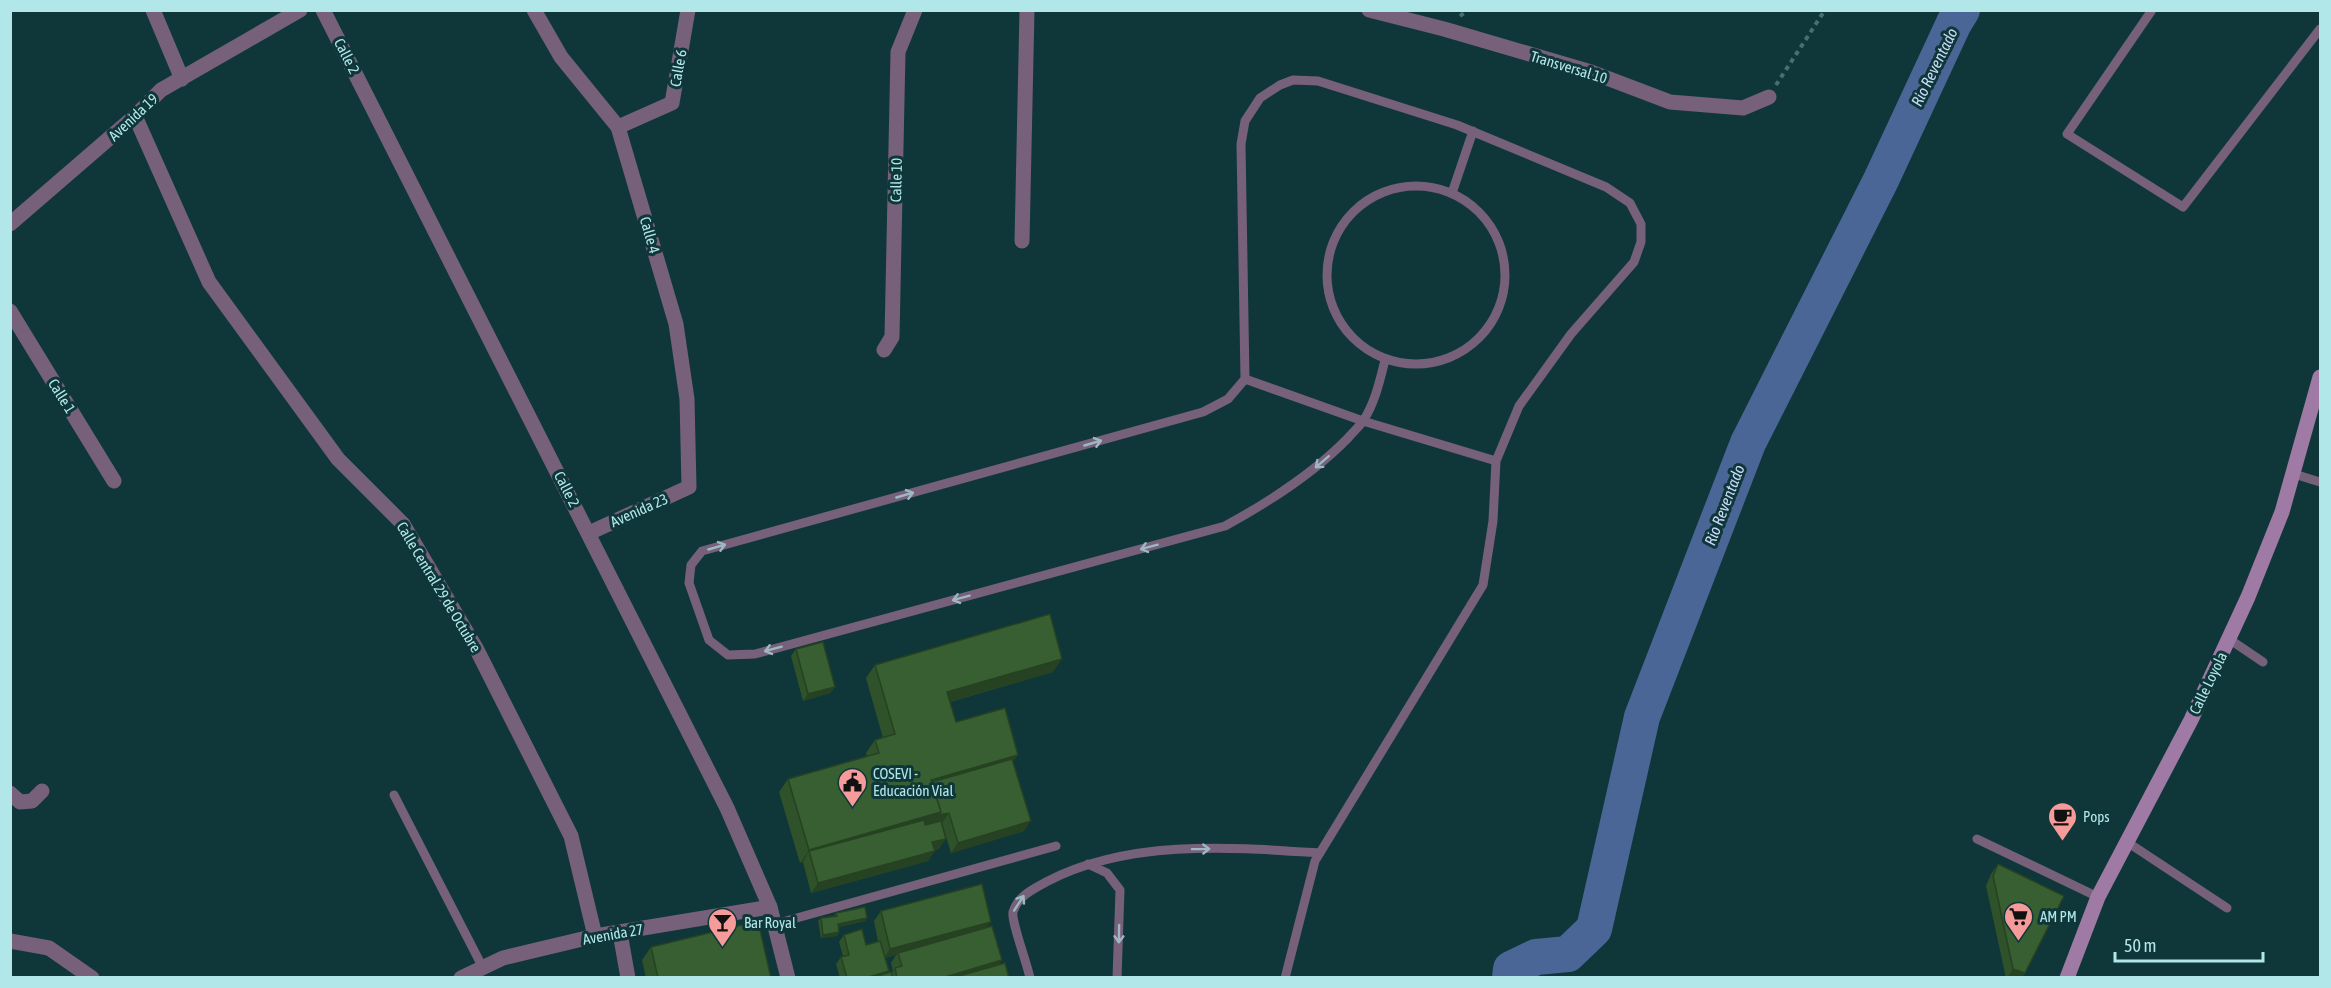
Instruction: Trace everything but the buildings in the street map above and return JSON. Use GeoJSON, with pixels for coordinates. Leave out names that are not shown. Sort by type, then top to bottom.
{"type":"FeatureCollection","features":[{"type":"Feature","properties":{"kind":"main road","name":"Calle Loyola"},"geometry":{"type":"LineString","coordinates":[[2067,978],[2098,897],[2191,720],[2274,535],[2295,474],[2320,378]]}},
{"type":"Feature","properties":{"kind":"street"},"geometry":{"type":"LineString","coordinates":[[153,10],[182,79]]}},
{"type":"Feature","properties":{"kind":"street","name":"Avenida 19"},"geometry":{"type":"LineString","coordinates":[[10,224],[135,116],[161,90],[300,10]]}},
{"type":"Feature","properties":{"kind":"street","name":"Calle 2"},"geometry":{"type":"LineString","coordinates":[[323,10],[727,808],[770,907],[788,978]]}},
{"type":"Feature","properties":{"kind":"street","name":"Calle 4"},"geometry":{"type":"LineString","coordinates":[[534,10],[561,57],[618,127],[676,324],[687,399],[689,488]]}},
{"type":"Feature","properties":{"kind":"street","name":"Calle 6"},"geometry":{"type":"LineString","coordinates":[[618,127],[672,103],[688,10]]}},
{"type":"Feature","properties":{"kind":"street","name":"Calle 10"},"geometry":{"type":"LineString","coordinates":[[884,350],[892,337],[898,52],[915,10]]}},
{"type":"Feature","properties":{"kind":"street"},"geometry":{"type":"LineString","coordinates":[[1022,241],[1027,10]]}},
{"type":"Feature","properties":{"kind":"street","name":"Transversal 10"},"geometry":{"type":"LineString","coordinates":[[1369,10],[1444,29],[1591,72],[1670,102],[1743,108],[1769,97]]}},
{"type":"Feature","properties":{"kind":"street","name":"Calle Central 29 de Octubre"},"geometry":{"type":"LineString","coordinates":[[135,116],[208,282],[338,459],[403,524],[476,648],[571,836],[595,936]]}},
{"type":"Feature","properties":{"kind":"street","name":"Calle 1"},"geometry":{"type":"LineString","coordinates":[[10,311],[114,481]]}},
{"type":"Feature","properties":{"kind":"street","name":"Avenida 23"},"geometry":{"type":"LineString","coordinates":[[589,533],[689,488]]}},
{"type":"Feature","properties":{"kind":"street"},"geometry":{"type":"LineString","coordinates":[[10,793],[20,802],[32,801],[42,791]]}},
{"type":"Feature","properties":{"kind":"street","name":"Avenida 27"},"geometry":{"type":"LineString","coordinates":[[461,978],[482,966],[503,958],[595,936],[770,907]]}},
{"type":"Feature","properties":{"kind":"street"},"geometry":{"type":"LineString","coordinates":[[620,933],[628,978]]}},
{"type":"Feature","properties":{"kind":"street"},"geometry":{"type":"LineString","coordinates":[[10,941],[49,948],[92,978]]}},
{"type":"Feature","properties":{"kind":"lane"},"geometry":{"type":"LineString","coordinates":[[2152,10],[2067,134],[2183,207],[2320,29]]}},
{"type":"Feature","properties":{"kind":"lane"},"geometry":{"type":"LineString","coordinates":[[1285,978],[1315,861],[1483,585],[1493,521],[1496,461],[1519,405],[1571,334],[1634,262],[1641,242],[1641,224],[1630,203],[1606,187],[1473,131],[1318,81],[1293,80],[1280,85],[1260,98],[1245,121],[1241,144],[1245,379],[1228,399],[1203,412],[702,551],[691,565],[689,583],[709,640],[728,656],[755,654],[1225,526],[1253,511],[1314,468],[1363,421],[1375,396],[1385,360]]}},
{"type":"Feature","properties":{"kind":"lane"},"geometry":{"type":"LineString","coordinates":[[1452,193],[1473,131]]}},
{"type":"Feature","properties":{"kind":"lane"},"geometry":{"type":"LineString","coordinates":[[1424,186],[1452,193],[1476,207],[1494,228],[1504,254],[1506,281],[1500,308],[1486,332],[1466,351],[1440,362],[1412,365],[1385,360],[1360,346],[1341,325],[1329,299],[1326,270],[1332,242],[1347,218],[1369,199],[1378,195],[1396,188],[1424,186]]}},
{"type":"Feature","properties":{"kind":"lane"},"geometry":{"type":"LineString","coordinates":[[1245,379],[1363,421],[1496,461]]}},
{"type":"Feature","properties":{"kind":"lane"},"geometry":{"type":"LineString","coordinates":[[2295,474],[2320,482]]}},
{"type":"Feature","properties":{"kind":"lane"},"geometry":{"type":"LineString","coordinates":[[2229,639],[2263,662]]}},
{"type":"Feature","properties":{"kind":"lane"},"geometry":{"type":"LineString","coordinates":[[394,795],[482,966]]}},
{"type":"Feature","properties":{"kind":"lane"},"geometry":{"type":"LineString","coordinates":[[1977,839],[2098,897]]}},
{"type":"Feature","properties":{"kind":"lane"},"geometry":{"type":"LineString","coordinates":[[2127,842],[2227,908]]}},
{"type":"Feature","properties":{"kind":"lane"},"geometry":{"type":"LineString","coordinates":[[775,924],[1056,846]]}},
{"type":"Feature","properties":{"kind":"lane"},"geometry":{"type":"LineString","coordinates":[[1030,978],[1020,938],[1012,922],[1017,904],[1024,895],[1032,890],[1088,864],[1170,849],[1238,848],[1320,853]]}},
{"type":"Feature","properties":{"kind":"lane"},"geometry":{"type":"LineString","coordinates":[[1088,864],[1107,873],[1120,890],[1117,978]]}},
{"type":"Feature","properties":{"kind":"path"},"geometry":{"type":"LineString","coordinates":[[1769,97],[1826,10]]}},
{"type":"Feature","properties":{"kind":"waterway","name":"Rio Reventado"},"geometry":{"type":"LineString","coordinates":[[1510,978],[1511,969],[1536,957],[1568,954],[1594,929],[1642,717],[1748,443],[1881,180],[1962,10]]}},
{"type":"Feature","properties":{"kind":"place","name":"COSEVI - Educación Vial"},"geometry":{"type":"Point","coordinates":[852,808]}},
{"type":"Feature","properties":{"kind":"place","name":"Pops"},"geometry":{"type":"Point","coordinates":[2062,842]}},
{"type":"Feature","properties":{"kind":"place","name":"AM PM"},"geometry":{"type":"Point","coordinates":[2019,942]}},
{"type":"Feature","properties":{"kind":"place","name":"Bar Royal"},"geometry":{"type":"Point","coordinates":[723,948]}}]}
